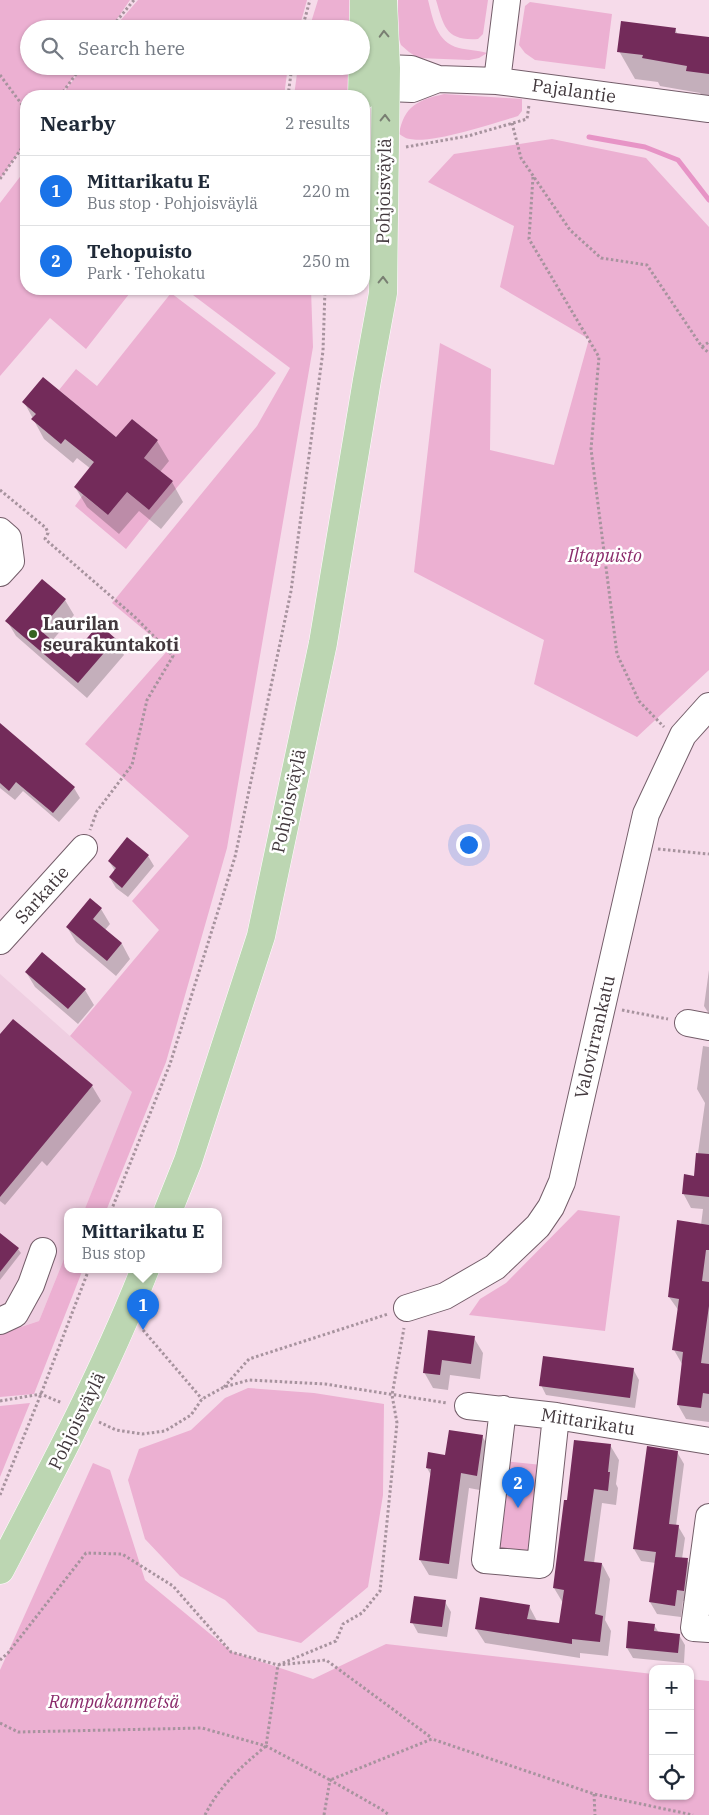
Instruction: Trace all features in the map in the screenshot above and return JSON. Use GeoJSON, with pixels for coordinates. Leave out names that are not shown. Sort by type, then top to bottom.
{"type":"FeatureCollection","features":[{"type":"Feature","properties":{"kind":"main road","name":"Pohjoisväylä"},"geometry":{"type":"LineString","coordinates":[[364,0],[366,20]]}},
{"type":"Feature","properties":{"kind":"main road","name":"Pohjoisväylä"},"geometry":{"type":"LineString","coordinates":[[372,81],[383,0]]}},
{"type":"Feature","properties":{"kind":"main road","name":"Pohjoisväylä"},"geometry":{"type":"LineString","coordinates":[[169,1208],[188,1161],[261,936],[323,643],[383,292],[370,61]]}},
{"type":"Feature","properties":{"kind":"main road","name":"Pohjoisväylä"},"geometry":{"type":"LineString","coordinates":[[363,295],[367,380]]}},
{"type":"Feature","properties":{"kind":"main road","name":"Pohjoisväylä"},"geometry":{"type":"LineString","coordinates":[[0,1570],[72,1432],[125,1320],[143,1273]]}},
{"type":"Feature","properties":{"kind":"street"},"geometry":{"type":"LineString","coordinates":[[497,81],[507,0]]}},
{"type":"Feature","properties":{"kind":"street","name":"Pajalantie"},"geometry":{"type":"LineString","coordinates":[[372,81],[411,69],[438,79],[497,81],[709,109]]}},
{"type":"Feature","properties":{"kind":"street"},"geometry":{"type":"LineString","coordinates":[[0,531],[8,538],[6,567]]}},
{"type":"Feature","properties":{"kind":"street","name":"Valovirrankatu"},"geometry":{"type":"LineString","coordinates":[[407,1308],[445,1296],[495,1268],[538,1226],[551,1207],[562,1182],[646,814],[684,735],[709,706]]}},
{"type":"Feature","properties":{"kind":"street","name":"Sarkatie"},"geometry":{"type":"LineString","coordinates":[[0,941],[84,848]]}},
{"type":"Feature","properties":{"kind":"street"},"geometry":{"type":"LineString","coordinates":[[0,1321],[15,1314],[31,1285],[43,1251]]}},
{"type":"Feature","properties":{"kind":"street","name":"Mittarikatu"},"geometry":{"type":"LineString","coordinates":[[468,1406],[556,1416],[709,1441]]}},
{"type":"Feature","properties":{"kind":"street"},"geometry":{"type":"LineString","coordinates":[[503,1409],[485,1560],[540,1565],[556,1416]]}},
{"type":"Feature","properties":{"kind":"street"},"geometry":{"type":"LineString","coordinates":[[702,1628],[709,1517]]}},
{"type":"Feature","properties":{"kind":"path"},"geometry":{"type":"LineString","coordinates":[[117,20],[134,0]]}},
{"type":"Feature","properties":{"kind":"path"},"geometry":{"type":"LineString","coordinates":[[304,20],[310,0]]}},
{"type":"Feature","properties":{"kind":"path"},"geometry":{"type":"LineString","coordinates":[[0,75],[20,102]]}},
{"type":"Feature","properties":{"kind":"path"},"geometry":{"type":"LineString","coordinates":[[64,90],[75,75]]}},
{"type":"Feature","properties":{"kind":"path"},"geometry":{"type":"LineString","coordinates":[[289,90],[291,75]]}},
{"type":"Feature","properties":{"kind":"path"},"geometry":{"type":"LineString","coordinates":[[402,148],[468,136],[527,119]]}},
{"type":"Feature","properties":{"kind":"path"},"geometry":{"type":"LineString","coordinates":[[512,123],[521,158],[570,230],[601,258],[647,265],[702,347],[709,353]]}},
{"type":"Feature","properties":{"kind":"path"},"geometry":{"type":"LineString","coordinates":[[0,179],[20,151]]}},
{"type":"Feature","properties":{"kind":"path"},"geometry":{"type":"LineString","coordinates":[[533,176],[528,239],[599,357],[591,449],[616,654],[639,701],[666,728],[671,721]]}},
{"type":"Feature","properties":{"kind":"path"},"geometry":{"type":"LineString","coordinates":[[112,1208],[170,1064],[235,857],[291,591],[323,351],[325,295]]}},
{"type":"Feature","properties":{"kind":"path"},"geometry":{"type":"LineString","coordinates":[[702,347],[709,342]]}},
{"type":"Feature","properties":{"kind":"path"},"geometry":{"type":"LineString","coordinates":[[0,490],[46,528],[48,533],[45,539],[136,618],[172,656],[147,700],[132,765],[97,811],[84,848]]}},
{"type":"Feature","properties":{"kind":"path"},"geometry":{"type":"LineString","coordinates":[[639,847],[709,854]]}},
{"type":"Feature","properties":{"kind":"path"},"geometry":{"type":"LineString","coordinates":[[602,1006],[698,1025]]}},
{"type":"Feature","properties":{"kind":"path"},"geometry":{"type":"LineString","coordinates":[[0,1495],[87,1273]]}},
{"type":"Feature","properties":{"kind":"path"},"geometry":{"type":"LineString","coordinates":[[224,1387],[249,1359],[407,1308],[392,1395],[397,1422],[380,1591],[362,1613],[343,1624],[336,1641],[278,1664]]}},
{"type":"Feature","properties":{"kind":"path"},"geometry":{"type":"LineString","coordinates":[[125,1320],[144,1330],[202,1399]]}},
{"type":"Feature","properties":{"kind":"path"},"geometry":{"type":"LineString","coordinates":[[93,1419],[116,1430],[142,1434],[165,1431],[191,1415],[202,1399],[224,1387],[249,1380],[325,1384],[468,1406]]}},
{"type":"Feature","properties":{"kind":"path"},"geometry":{"type":"LineString","coordinates":[[0,1401],[41,1394],[67,1406]]}},
{"type":"Feature","properties":{"kind":"path"},"geometry":{"type":"LineString","coordinates":[[0,1660],[8,1653],[86,1553],[122,1554],[173,1586],[232,1652],[278,1664],[326,1660],[432,1739],[594,1794],[692,1815]]}},
{"type":"Feature","properties":{"kind":"path"},"geometry":{"type":"LineString","coordinates":[[205,1815],[212,1800],[234,1773],[266,1746],[278,1664]]}},
{"type":"Feature","properties":{"kind":"path"},"geometry":{"type":"LineString","coordinates":[[0,1723],[18,1732],[202,1728],[266,1746],[330,1780],[389,1815]]}},
{"type":"Feature","properties":{"kind":"path"},"geometry":{"type":"LineString","coordinates":[[330,1780],[432,1739]]}},
{"type":"Feature","properties":{"kind":"path"},"geometry":{"type":"LineString","coordinates":[[324,1815],[330,1780]]}},
{"type":"Feature","properties":{"kind":"path"},"geometry":{"type":"LineString","coordinates":[[594,1794],[595,1815]]}},
{"type":"Feature","properties":{"kind":"shaded area"},"geometry":{"type":"Polygon","coordinates":[[[0,974],[133,1092],[85,1208],[64,1208],[64,1259],[39,1321],[0,1334],[0,974]]]}},
{"type":"Feature","properties":{"kind":"green space"},"geometry":{"type":"Polygon","coordinates":[[[0,0],[130,0],[116,20],[20,20],[20,75],[75,75],[64,90],[20,90],[20,151],[0,179],[0,0]]]}},
{"type":"Feature","properties":{"kind":"green space"},"geometry":{"type":"Polygon","coordinates":[[[138,0],[307,0],[301,20],[121,20],[138,0]]]}},
{"type":"Feature","properties":{"kind":"green space"},"geometry":{"type":"Polygon","coordinates":[[[318,0],[356,0],[355,20],[312,20],[318,0]]]}},
{"type":"Feature","properties":{"kind":"green space"},"geometry":{"type":"Polygon","coordinates":[[[398,0],[428,0],[437,29],[445,41],[459,48],[487,53],[479,58],[469,60],[418,58],[401,45],[398,37],[398,0]]]}},
{"type":"Feature","properties":{"kind":"green space"},"geometry":{"type":"Polygon","coordinates":[[[436,0],[488,0],[483,34],[478,39],[459,38],[453,35],[444,25],[436,0]]]}},
{"type":"Feature","properties":{"kind":"green space"},"geometry":{"type":"Polygon","coordinates":[[[530,2],[612,14],[605,69],[535,60],[525,53],[519,45],[525,6],[530,2]]]}},
{"type":"Feature","properties":{"kind":"green space"},"geometry":{"type":"Polygon","coordinates":[[[77,75],[287,75],[285,90],[66,90],[77,75]]]}},
{"type":"Feature","properties":{"kind":"green space"},"geometry":{"type":"Polygon","coordinates":[[[297,75],[353,75],[352,90],[295,90],[297,75]]]}},
{"type":"Feature","properties":{"kind":"green space"},"geometry":{"type":"Polygon","coordinates":[[[444,94],[522,99],[522,111],[518,116],[448,136],[420,140],[407,138],[399,134],[404,117],[414,106],[427,99],[444,94]]]}},
{"type":"Feature","properties":{"kind":"green space","name":"Iltapuisto"},"geometry":{"type":"Polygon","coordinates":[[[552,139],[646,158],[709,227],[709,670],[637,737],[534,684],[544,640],[414,572],[440,343],[491,369],[490,450],[554,465],[589,339],[500,287],[514,226],[428,182],[454,154],[552,139]]]}},
{"type":"Feature","properties":{"kind":"green space"},"geometry":{"type":"Polygon","coordinates":[[[20,177],[20,295],[128,295],[86,349],[50,318],[0,376],[0,203],[20,177]]]}},
{"type":"Feature","properties":{"kind":"green space"},"geometry":{"type":"Polygon","coordinates":[[[169,295],[174,295],[276,373],[126,549],[75,506],[83,495],[108,515],[121,499],[123,489],[149,510],[173,481],[144,458],[158,440],[132,419],[116,437],[59,390],[76,369],[97,386],[169,295]]]}},
{"type":"Feature","properties":{"kind":"green space"},"geometry":{"type":"Polygon","coordinates":[[[193,295],[311,295],[313,347],[227,848],[166,1062],[107,1208],[85,1208],[132,1092],[70,1036],[159,930],[132,901],[189,836],[85,744],[168,650],[112,603],[257,426],[290,368],[193,295]]]}},
{"type":"Feature","properties":{"kind":"green space"},"geometry":{"type":"Polygon","coordinates":[[[578,1210],[620,1216],[605,1331],[469,1315],[480,1299],[506,1283],[578,1210]]]}},
{"type":"Feature","properties":{"kind":"green space"},"geometry":{"type":"Polygon","coordinates":[[[64,1259],[64,1273],[81,1273],[34,1394],[0,1397],[0,1334],[39,1321],[64,1259]]]}},
{"type":"Feature","properties":{"kind":"green space"},"geometry":{"type":"Polygon","coordinates":[[[248,1388],[314,1393],[384,1404],[383,1495],[368,1587],[301,1643],[258,1632],[225,1600],[180,1576],[145,1539],[128,1480],[139,1449],[191,1430],[225,1398],[248,1388]]]}},
{"type":"Feature","properties":{"kind":"green space"},"geometry":{"type":"Polygon","coordinates":[[[30,1403],[0,1477],[0,1406],[30,1403]]]}},
{"type":"Feature","properties":{"kind":"green space"},"geometry":{"type":"Polygon","coordinates":[[[504,1461],[542,1465],[534,1556],[492,1551],[504,1461]]]}},
{"type":"Feature","properties":{"kind":"green space","name":"Rampakanmetsä"},"geometry":{"type":"Polygon","coordinates":[[[93,1463],[110,1470],[145,1580],[232,1652],[313,1679],[386,1644],[649,1674],[649,1800],[694,1800],[694,1679],[709,1681],[709,1815],[0,1815],[0,1670],[93,1463]]]}},
{"type":"Feature","properties":{"kind":"building"},"geometry":{"type":"Polygon","coordinates":[[[621,21],[676,28],[675,33],[709,37],[709,74],[686,71],[687,66],[642,58],[643,55],[617,52],[621,21]]]}},
{"type":"Feature","properties":{"kind":"building"},"geometry":{"type":"Polygon","coordinates":[[[43,377],[116,437],[132,419],[158,440],[144,458],[173,481],[149,510],[127,492],[108,515],[74,487],[94,462],[65,439],[61,444],[31,419],[36,414],[22,402],[43,377]]]}},
{"type":"Feature","properties":{"kind":"building","name":"Laurilan seurakuntakoti"},"geometry":{"type":"Polygon","coordinates":[[[42,579],[66,599],[40,630],[71,657],[99,624],[116,639],[78,683],[5,621],[42,579]]]}},
{"type":"Feature","properties":{"kind":"building"},"geometry":{"type":"Polygon","coordinates":[[[0,723],[75,787],[53,813],[16,782],[9,791],[0,783],[0,723]]]}},
{"type":"Feature","properties":{"kind":"building"},"geometry":{"type":"Polygon","coordinates":[[[127,837],[149,855],[122,888],[109,877],[116,868],[108,861],[127,837]]]}},
{"type":"Feature","properties":{"kind":"building"},"geometry":{"type":"Polygon","coordinates":[[[90,898],[102,908],[93,919],[122,943],[107,961],[66,927],[90,898]]]}},
{"type":"Feature","properties":{"kind":"building"},"geometry":{"type":"Polygon","coordinates":[[[42,952],[86,989],[68,1009],[25,972],[42,952]]]}},
{"type":"Feature","properties":{"kind":"building"},"geometry":{"type":"Polygon","coordinates":[[[13,1019],[93,1085],[0,1197],[0,1034],[13,1019]]]}},
{"type":"Feature","properties":{"kind":"building"},"geometry":{"type":"Polygon","coordinates":[[[696,1153],[709,1154],[709,1197],[682,1194],[684,1174],[694,1176],[696,1153]]]}},
{"type":"Feature","properties":{"kind":"building"},"geometry":{"type":"Polygon","coordinates":[[[677,1220],[709,1225],[709,1250],[706,1250],[702,1281],[709,1282],[709,1306],[701,1363],[709,1364],[709,1394],[703,1393],[701,1408],[677,1405],[683,1352],[672,1350],[679,1299],[668,1297],[677,1220]]]}},
{"type":"Feature","properties":{"kind":"building"},"geometry":{"type":"Polygon","coordinates":[[[0,1233],[19,1248],[0,1272],[0,1233]]]}},
{"type":"Feature","properties":{"kind":"building"},"geometry":{"type":"Polygon","coordinates":[[[428,1330],[475,1336],[471,1364],[442,1360],[440,1375],[423,1373],[428,1330]]]}},
{"type":"Feature","properties":{"kind":"building"},"geometry":{"type":"Polygon","coordinates":[[[543,1356],[634,1368],[630,1398],[539,1386],[543,1356]]]}},
{"type":"Feature","properties":{"kind":"building"},"geometry":{"type":"Polygon","coordinates":[[[449,1430],[483,1435],[477,1476],[461,1473],[449,1564],[419,1560],[431,1469],[426,1468],[428,1452],[445,1455],[449,1430]]]}},
{"type":"Feature","properties":{"kind":"building"},"geometry":{"type":"Polygon","coordinates":[[[574,1440],[611,1444],[608,1491],[594,1489],[584,1561],[602,1563],[595,1614],[603,1616],[600,1642],[572,1639],[572,1644],[475,1629],[480,1597],[530,1605],[527,1619],[559,1623],[564,1590],[553,1588],[574,1440]]]}},
{"type":"Feature","properties":{"kind":"building"},"geometry":{"type":"Polygon","coordinates":[[[647,1446],[678,1451],[669,1524],[679,1525],[675,1557],[688,1558],[684,1591],[677,1590],[675,1606],[649,1602],[656,1552],[633,1549],[647,1446]]]}},
{"type":"Feature","properties":{"kind":"building"},"geometry":{"type":"Polygon","coordinates":[[[414,1596],[446,1600],[442,1627],[410,1623],[414,1596]]]}},
{"type":"Feature","properties":{"kind":"building"},"geometry":{"type":"Polygon","coordinates":[[[628,1621],[655,1624],[654,1631],[680,1634],[678,1653],[626,1648],[628,1621]]]}},
{"type":"Feature","properties":{"kind":"waterway"},"geometry":{"type":"LineString","coordinates":[[589,137],[645,147],[678,160],[709,200]]}},
{"type":"Feature","properties":{"kind":"place","name":"Laurilan seurakuntakoti"},"geometry":{"type":"Point","coordinates":[33,634]}},
{"type":"Feature","properties":{"kind":"place","name":"Mittarikatu E"},"geometry":{"type":"Point","coordinates":[143,1330]}},
{"type":"Feature","properties":{"kind":"place","name":"Tehopuisto"},"geometry":{"type":"Point","coordinates":[518,1508]}}]}
